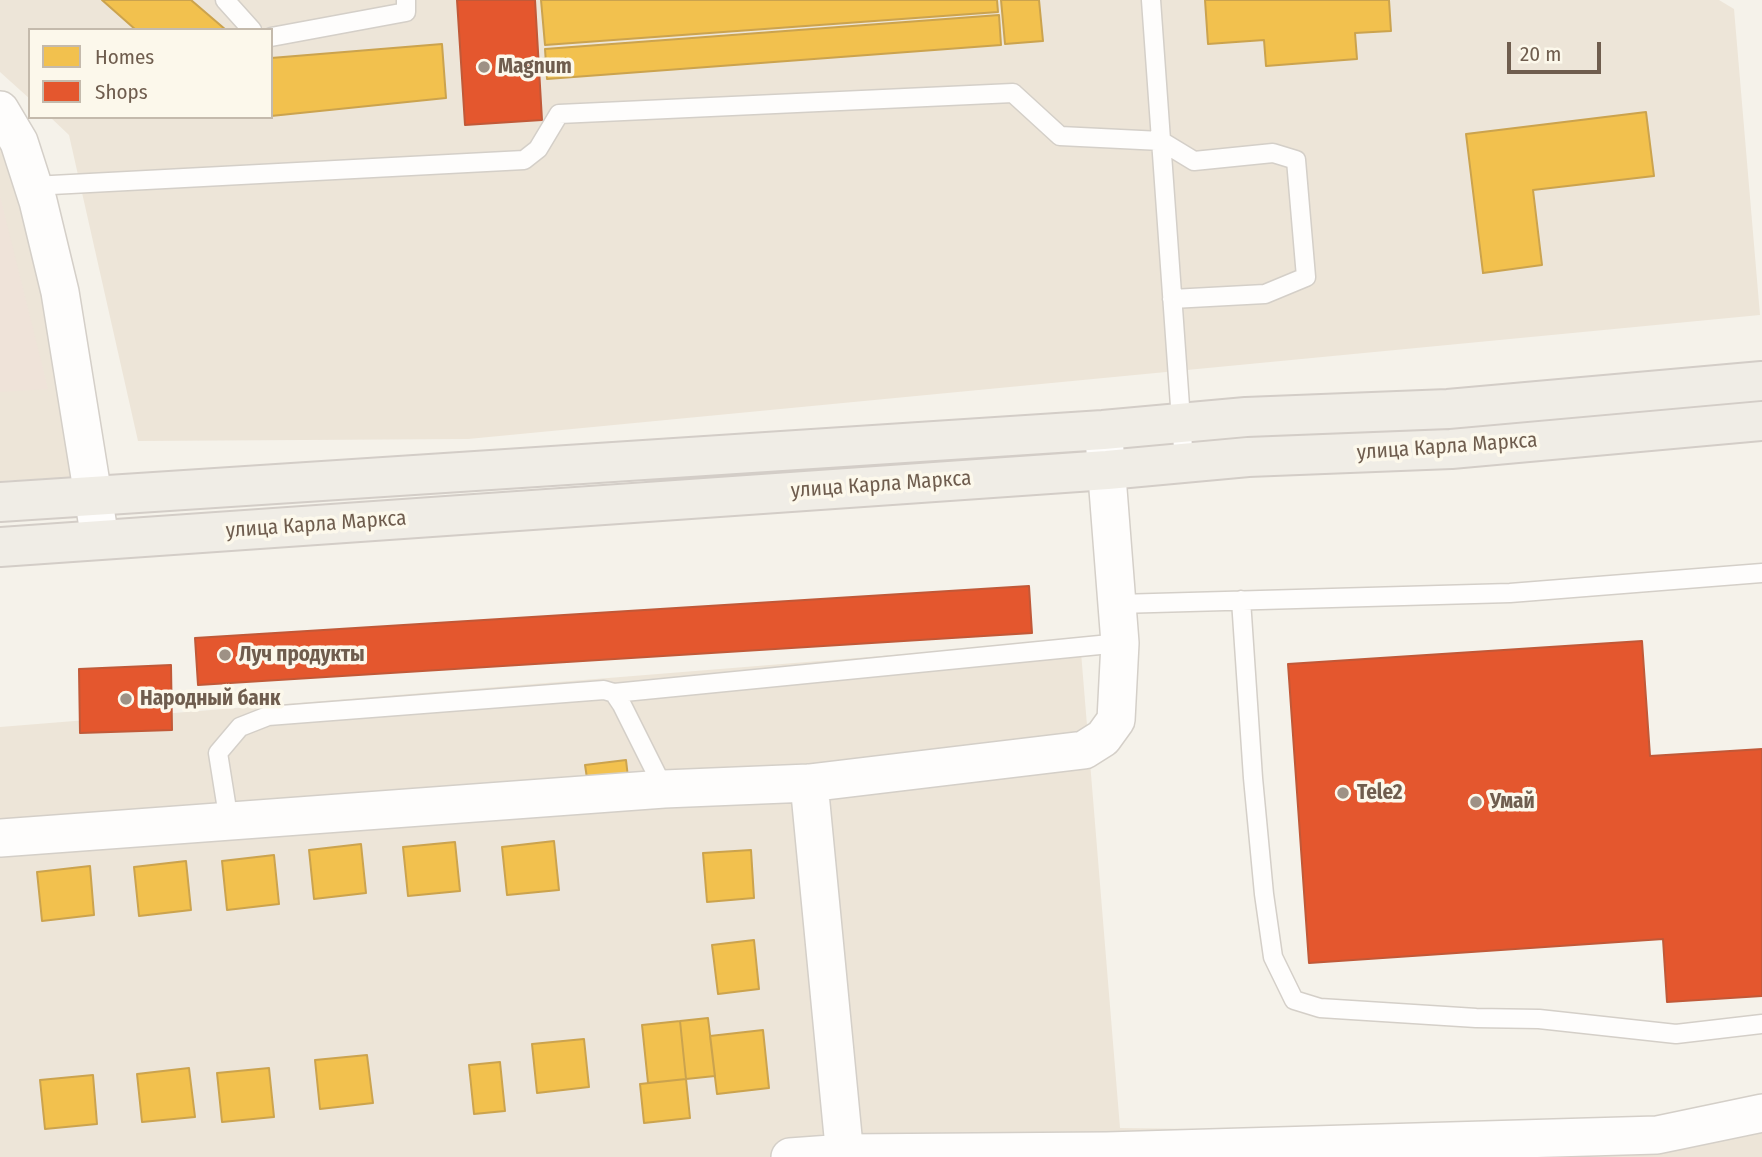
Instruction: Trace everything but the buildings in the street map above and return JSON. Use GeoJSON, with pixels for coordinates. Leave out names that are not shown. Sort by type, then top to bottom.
{"type":"FeatureCollection","features":[{"type":"Feature","properties":{"kind":"main road","name":"улица Карла Маркса"},"geometry":{"type":"LineString","coordinates":[[0,502],[1104,430],[1246,417],[1448,409],[1762,381]]}},
{"type":"Feature","properties":{"kind":"main road","name":"улица Карла Маркса"},"geometry":{"type":"LineString","coordinates":[[0,547],[1107,470],[1248,457],[1451,449],[1762,421]]}},
{"type":"Feature","properties":{"kind":"street"},"geometry":{"type":"LineString","coordinates":[[0,110],[19,142],[60,292],[100,540]]}},
{"type":"Feature","properties":{"kind":"street"},"geometry":{"type":"LineString","coordinates":[[0,838],[664,789],[809,783],[1084,750],[1103,738],[1116,720],[1120,643],[1104,430]]}},
{"type":"Feature","properties":{"kind":"street"},"geometry":{"type":"LineString","coordinates":[[809,783],[845,1155]]}},
{"type":"Feature","properties":{"kind":"street"},"geometry":{"type":"LineString","coordinates":[[790,1157],[1657,1135],[1762,1112]]}},
{"type":"Feature","properties":{"kind":"lane"},"geometry":{"type":"LineString","coordinates":[[225,0],[249,28]]}},
{"type":"Feature","properties":{"kind":"lane"},"geometry":{"type":"LineString","coordinates":[[273,37],[406,12],[406,0]]}},
{"type":"Feature","properties":{"kind":"lane"},"geometry":{"type":"LineString","coordinates":[[1151,0],[1184,462]]}},
{"type":"Feature","properties":{"kind":"lane"},"geometry":{"type":"LineString","coordinates":[[33,186],[524,160],[538,149],[559,114],[1013,93],[1060,136],[1161,141],[1194,160],[1273,153],[1296,160],[1306,277],[1265,294],[1172,299]]}},
{"type":"Feature","properties":{"kind":"lane"},"geometry":{"type":"LineString","coordinates":[[1118,604],[1510,593],[1762,573]]}},
{"type":"Feature","properties":{"kind":"lane"},"geometry":{"type":"LineString","coordinates":[[1241,600],[1264,894],[1273,957],[1294,1000],[1320,1008],[1476,1018],[1539,1019],[1676,1034],[1762,1024]]}},
{"type":"Feature","properties":{"kind":"lane"},"geometry":{"type":"LineString","coordinates":[[229,822],[219,753],[240,727],[268,716],[604,690],[614,693],[1120,643]]}},
{"type":"Feature","properties":{"kind":"lane"},"geometry":{"type":"LineString","coordinates":[[614,693],[664,789]]}},
{"type":"Feature","properties":{"kind":"shaded area"},"geometry":{"type":"Polygon","coordinates":[[[0,0],[1719,0],[1734,9],[1760,315],[468,439],[138,441],[69,135],[52,119],[273,119],[273,28],[28,28],[28,97],[0,72],[0,0]]]}},
{"type":"Feature","properties":{"kind":"shaded area"},"geometry":{"type":"Polygon","coordinates":[[[0,139],[12,162],[58,355],[75,477],[0,481],[0,139]]]}},
{"type":"Feature","properties":{"kind":"shaded area"},"geometry":{"type":"Polygon","coordinates":[[[0,196],[48,389],[0,392],[0,196]]]}},
{"type":"Feature","properties":{"kind":"shaded area"},"geometry":{"type":"Polygon","coordinates":[[[1080,640],[1120,1128],[1657,1135],[1762,1127],[1762,1157],[0,1157],[0,727],[1080,640]]]}},
{"type":"Feature","properties":{"kind":"place","name":"Magnum"},"geometry":{"type":"Point","coordinates":[484,67]}},
{"type":"Feature","properties":{"kind":"place","name":"Луч продукты"},"geometry":{"type":"Point","coordinates":[225,655]}},
{"type":"Feature","properties":{"kind":"place","name":"Народный банк"},"geometry":{"type":"Point","coordinates":[126,699]}},
{"type":"Feature","properties":{"kind":"place","name":"Tele2"},"geometry":{"type":"Point","coordinates":[1343,793]}},
{"type":"Feature","properties":{"kind":"place","name":"Умай"},"geometry":{"type":"Point","coordinates":[1476,802]}}]}
